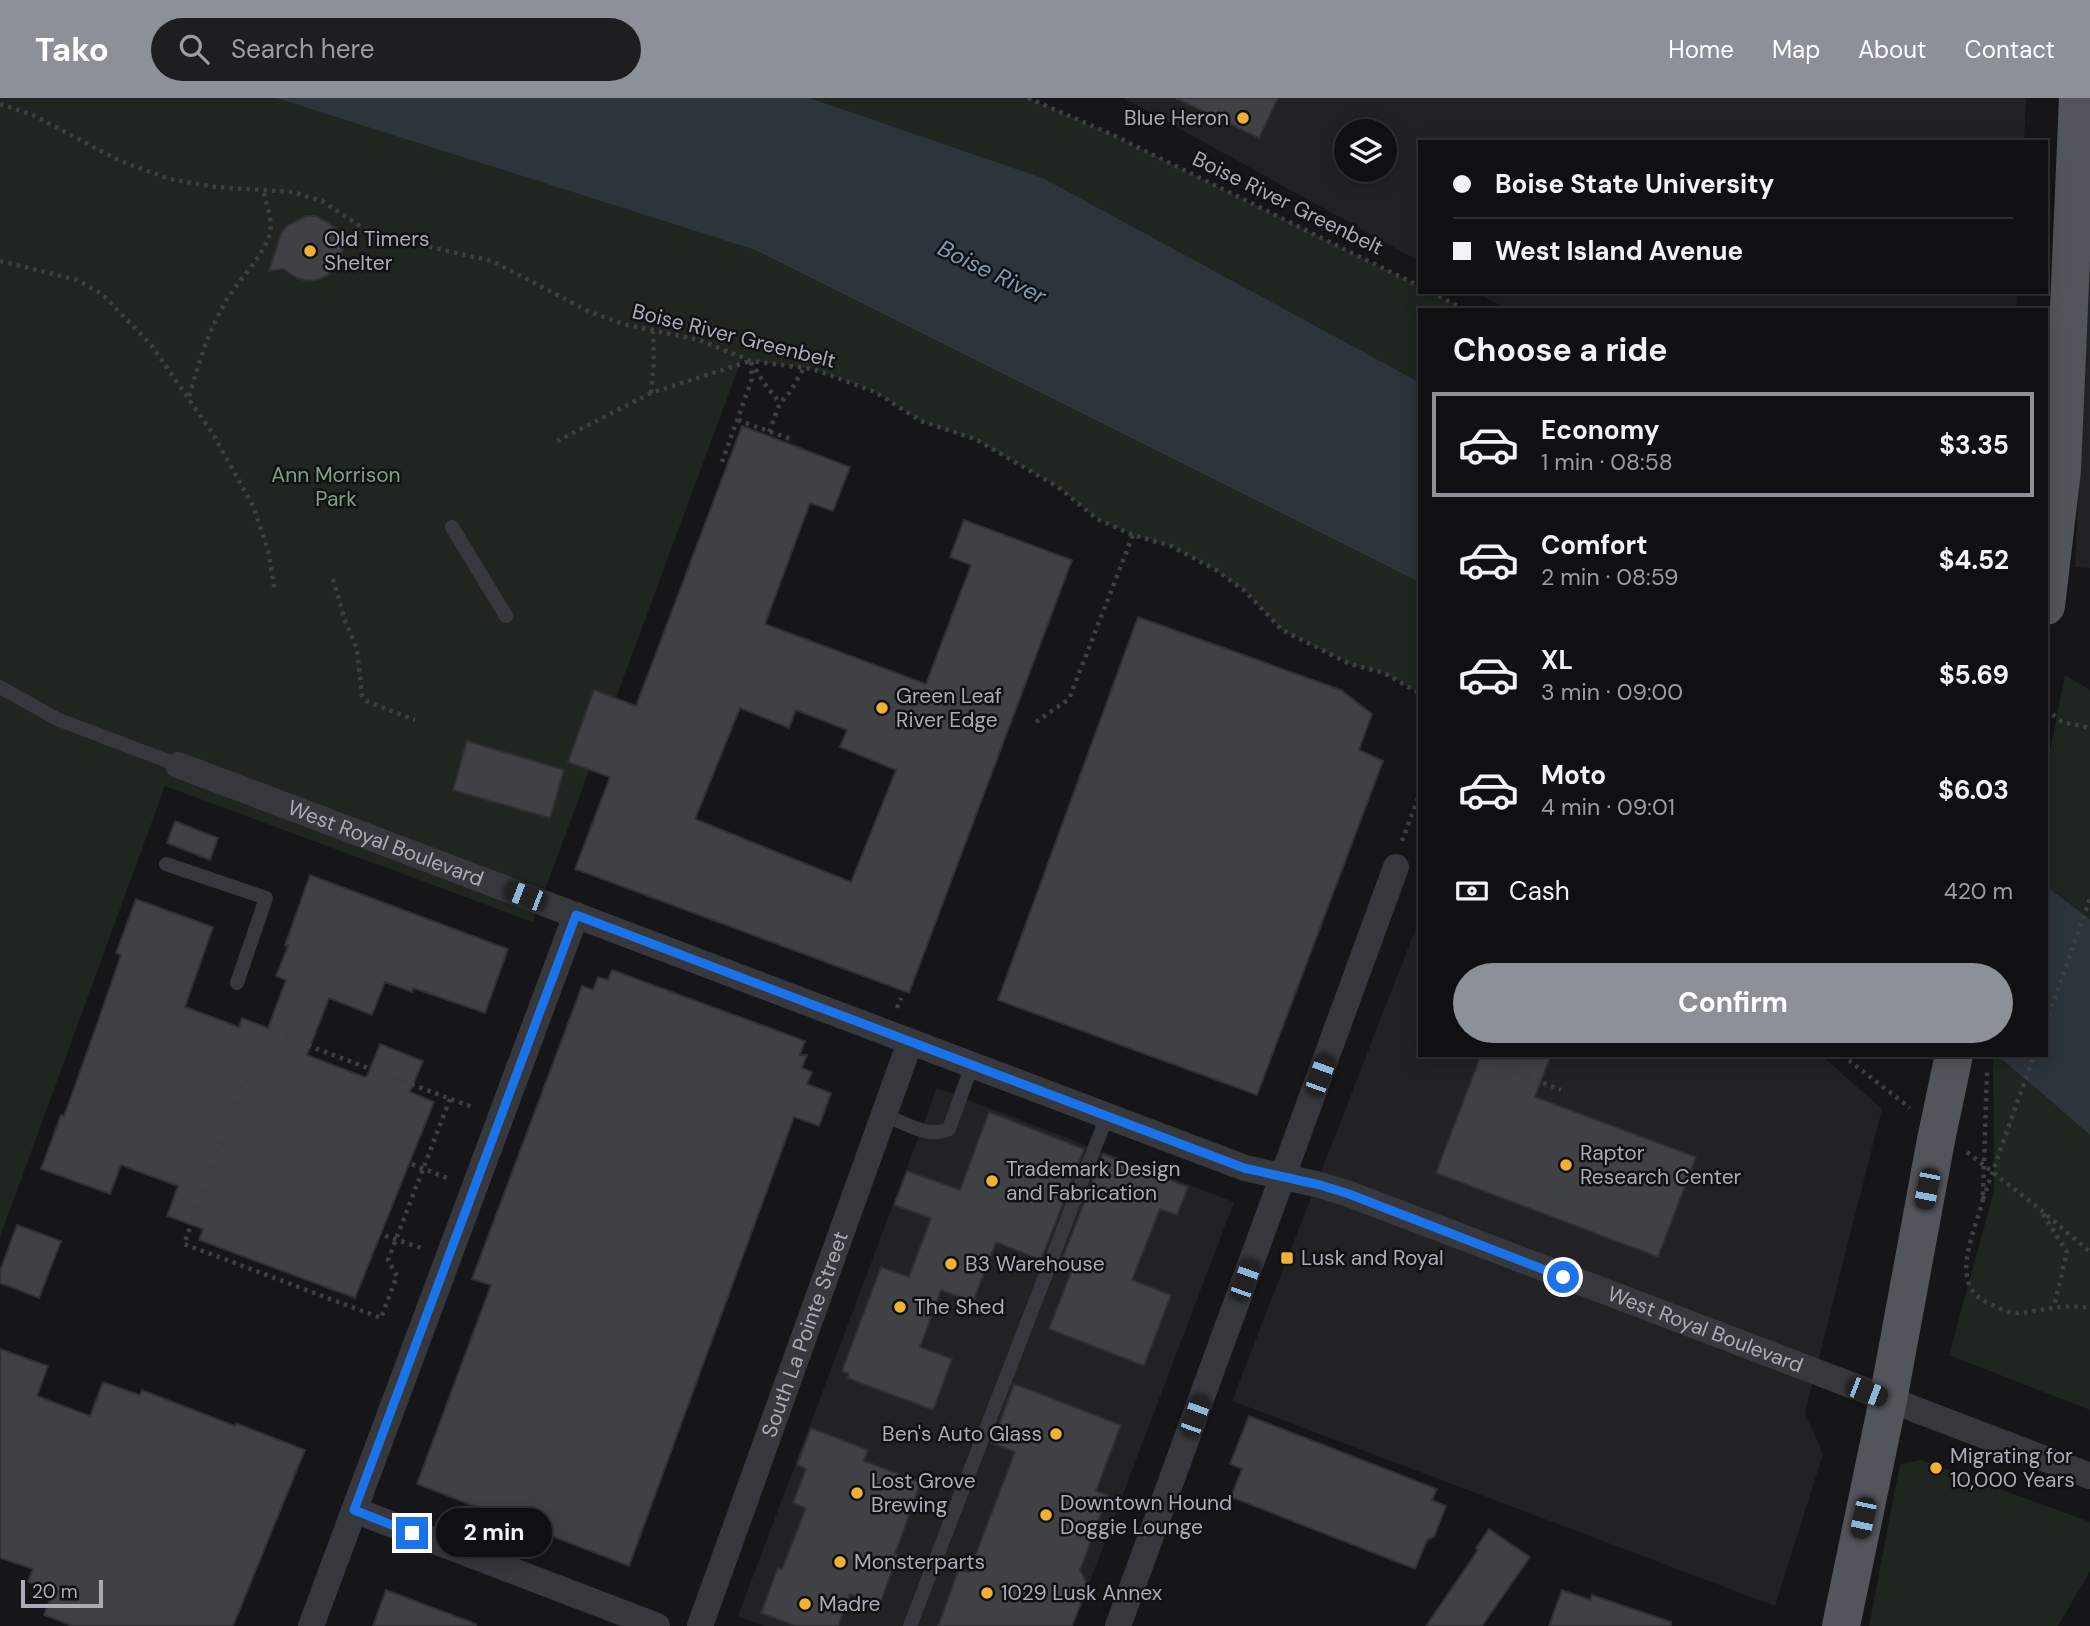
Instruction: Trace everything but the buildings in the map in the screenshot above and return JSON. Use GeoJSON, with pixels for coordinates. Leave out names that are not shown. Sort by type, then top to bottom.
{"type":"FeatureCollection","features":[{"type":"Feature","properties":{"kind":"main road"},"geometry":{"type":"LineString","coordinates":[[2048,589],[2062,470],[2078,98]]}},
{"type":"Feature","properties":{"kind":"main road"},"geometry":{"type":"LineString","coordinates":[[1841,1626],[1888,1400],[1936,1140],[1970,1062]]}},
{"type":"Feature","properties":{"kind":"street","name":"West Royal Boulevard"},"geometry":{"type":"LineString","coordinates":[[178,765],[1244,1168],[1349,1194],[2090,1476]]}},
{"type":"Feature","properties":{"kind":"street"},"geometry":{"type":"LineString","coordinates":[[1118,1626],[1396,867]]}},
{"type":"Feature","properties":{"kind":"street"},"geometry":{"type":"LineString","coordinates":[[311,1626],[576,915]]}},
{"type":"Feature","properties":{"kind":"street","name":"South La Pointe Street"},"geometry":{"type":"LineString","coordinates":[[700,1626],[910,1042]]}},
{"type":"Feature","properties":{"kind":"street"},"geometry":{"type":"LineString","coordinates":[[354,1510],[657,1626]]}},
{"type":"Feature","properties":{"kind":"lane"},"geometry":{"type":"LineString","coordinates":[[452,527],[506,616]]}},
{"type":"Feature","properties":{"kind":"lane"},"geometry":{"type":"LineString","coordinates":[[0,687],[57,719],[178,765]]}},
{"type":"Feature","properties":{"kind":"lane"},"geometry":{"type":"LineString","coordinates":[[166,864],[266,898],[237,983]]}},
{"type":"Feature","properties":{"kind":"lane"},"geometry":{"type":"LineString","coordinates":[[885,1115],[929,1133],[939,1134],[949,1129],[972,1065]]}},
{"type":"Feature","properties":{"kind":"lane"},"geometry":{"type":"LineString","coordinates":[[910,1626],[1107,1116]]}},
{"type":"Feature","properties":{"kind":"path","name":"Boise River Greenbelt"},"geometry":{"type":"LineString","coordinates":[[1028,98],[1113,135],[1418,286]]}},
{"type":"Feature","properties":{"kind":"path","name":"Boise River Greenbelt"},"geometry":{"type":"LineString","coordinates":[[0,104],[33,116],[120,161],[170,179],[215,187],[293,192],[322,201],[372,234],[492,261],[590,313],[653,332],[699,340],[751,361],[804,368],[875,392],[921,421],[975,439],[1058,487],[1097,519],[1133,535],[1171,547],[1216,570],[1244,591],[1282,629],[1350,664],[1384,673],[1418,692]]}},
{"type":"Feature","properties":{"kind":"path"},"geometry":{"type":"LineString","coordinates":[[189,397],[204,345],[226,301],[268,239],[271,222],[264,192]]}},
{"type":"Feature","properties":{"kind":"path"},"geometry":{"type":"LineString","coordinates":[[0,261],[77,280],[102,295],[152,346],[225,453],[253,506],[268,550],[275,592]]}},
{"type":"Feature","properties":{"kind":"path"},"geometry":{"type":"LineString","coordinates":[[1435,294],[1461,308]]}},
{"type":"Feature","properties":{"kind":"path"},"geometry":{"type":"LineString","coordinates":[[651,393],[653,332]]}},
{"type":"Feature","properties":{"kind":"path"},"geometry":{"type":"LineString","coordinates":[[557,441],[651,393],[751,361]]}},
{"type":"Feature","properties":{"kind":"path"},"geometry":{"type":"LineString","coordinates":[[751,361],[780,403]]}},
{"type":"Feature","properties":{"kind":"path"},"geometry":{"type":"LineString","coordinates":[[722,462],[752,379],[751,361]]}},
{"type":"Feature","properties":{"kind":"path"},"geometry":{"type":"LineString","coordinates":[[769,432],[780,403],[789,395],[804,368]]}},
{"type":"Feature","properties":{"kind":"path"},"geometry":{"type":"LineString","coordinates":[[737,421],[793,440]]}},
{"type":"Feature","properties":{"kind":"path"},"geometry":{"type":"LineString","coordinates":[[1036,722],[1069,699],[1133,535]]}},
{"type":"Feature","properties":{"kind":"path"},"geometry":{"type":"LineString","coordinates":[[334,579],[344,618],[357,649],[362,696],[366,701],[415,719]]}},
{"type":"Feature","properties":{"kind":"path"},"geometry":{"type":"LineString","coordinates":[[2048,711],[2062,722],[2090,728]]}},
{"type":"Feature","properties":{"kind":"path"},"geometry":{"type":"LineString","coordinates":[[1396,867],[1400,847],[1418,799]]}},
{"type":"Feature","properties":{"kind":"path"},"geometry":{"type":"LineString","coordinates":[[2048,1017],[2090,900]]}},
{"type":"Feature","properties":{"kind":"path"},"geometry":{"type":"LineString","coordinates":[[450,1099],[388,1260],[397,1276],[382,1318],[184,1244],[264,1029],[475,1108]]}},
{"type":"Feature","properties":{"kind":"path"},"geometry":{"type":"LineString","coordinates":[[1477,1057],[1561,1090]]}},
{"type":"Feature","properties":{"kind":"path"},"geometry":{"type":"LineString","coordinates":[[2033,1057],[1983,1199],[1965,1262],[1967,1284],[1977,1299],[2013,1313],[2054,1306],[2090,1308]]}},
{"type":"Feature","properties":{"kind":"path"},"geometry":{"type":"LineString","coordinates":[[1970,1062],[1983,1199]]}},
{"type":"Feature","properties":{"kind":"path"},"geometry":{"type":"LineString","coordinates":[[404,1161],[447,1178]]}},
{"type":"Feature","properties":{"kind":"path"},"geometry":{"type":"LineString","coordinates":[[2054,1306],[2067,1252],[2041,1210],[2090,1252]]}},
{"type":"Feature","properties":{"kind":"path"},"geometry":{"type":"LineString","coordinates":[[377,1233],[421,1248]]}},
{"type":"Feature","properties":{"kind":"shaded area"},"geometry":{"type":"Polygon","coordinates":[[[1124,98],[2026,98],[2024,140],[1418,140],[1418,260],[1124,98]]]}},
{"type":"Feature","properties":{"kind":"shaded area"},"geometry":{"type":"Polygon","coordinates":[[[2090,222],[2090,568],[2075,567],[2090,222]]]}},
{"type":"Feature","properties":{"kind":"shaded area"},"geometry":{"type":"Polygon","coordinates":[[[1480,294],[2017,294],[2016,308],[1504,308],[1480,294]]]}},
{"type":"Feature","properties":{"kind":"shaded area"},"geometry":{"type":"Polygon","coordinates":[[[1418,923],[1418,1057],[1823,1057],[1882,1109],[1805,1413],[1823,1454],[1775,1606],[1232,1401],[1418,923]]]}},
{"type":"Feature","properties":{"kind":"shaded area"},"geometry":{"type":"Polygon","coordinates":[[[937,1088],[1234,1202],[1073,1626],[765,1626],[738,1616],[937,1088]]]}},
{"type":"Feature","properties":{"kind":"green space","name":"Ann Morrison Park"},"geometry":{"type":"Polygon","coordinates":[[[0,98],[276,98],[755,250],[1418,582],[1418,692],[1384,673],[1350,664],[1282,630],[1245,591],[1216,570],[1171,546],[1133,535],[1097,519],[1058,487],[975,439],[921,421],[875,392],[813,369],[742,358],[533,922],[165,786],[0,1237],[0,98]]]}},
{"type":"Feature","properties":{"kind":"green space"},"geometry":{"type":"Polygon","coordinates":[[[810,98],[1028,98],[1113,135],[1418,286],[1418,294],[1435,294],[1462,308],[1418,308],[1418,381],[1043,178],[810,98]]]}},
{"type":"Feature","properties":{"kind":"green space"},"geometry":{"type":"Polygon","coordinates":[[[2065,675],[2090,690],[2090,919],[2048,888],[2048,761],[2065,675]]]}},
{"type":"Feature","properties":{"kind":"green space"},"geometry":{"type":"Polygon","coordinates":[[[1993,1057],[1999,1057],[2090,1135],[2090,1410],[1949,1355],[1994,1191],[1993,1057]]]}},
{"type":"Feature","properties":{"kind":"green space"},"geometry":{"type":"Polygon","coordinates":[[[1921,1460],[2090,1522],[2090,1571],[2058,1626],[1869,1626],[1900,1464],[1921,1460]]]}},
{"type":"Feature","properties":{"kind":"water","name":"Boise River"},"geometry":{"type":"Polygon","coordinates":[[[276,98],[810,98],[1043,178],[1418,381],[1418,582],[755,250],[276,98]]]}},
{"type":"Feature","properties":{"kind":"water"},"geometry":{"type":"Polygon","coordinates":[[[2048,888],[2090,919],[2090,1135],[1999,1057],[2048,1057],[2048,888]]]}},
{"type":"Feature","properties":{"kind":"place","name":"Blue Heron"},"geometry":{"type":"Point","coordinates":[1243,118]}},
{"type":"Feature","properties":{"kind":"place","name":"Old Timers Shelter"},"geometry":{"type":"Point","coordinates":[310,251]}},
{"type":"Feature","properties":{"kind":"place","name":"Green Leaf River Edge"},"geometry":{"type":"Point","coordinates":[882,708]}},
{"type":"Feature","properties":{"kind":"place","name":"Raptor Research Center"},"geometry":{"type":"Point","coordinates":[1566,1165]}},
{"type":"Feature","properties":{"kind":"place","name":"Trademark Design and Fabrication"},"geometry":{"type":"Point","coordinates":[992,1181]}},
{"type":"Feature","properties":{"kind":"place","name":"Lusk and Royal"},"geometry":{"type":"Point","coordinates":[1287,1258]}},
{"type":"Feature","properties":{"kind":"place","name":"B3 Warehouse"},"geometry":{"type":"Point","coordinates":[951,1264]}},
{"type":"Feature","properties":{"kind":"place","name":"The Shed"},"geometry":{"type":"Point","coordinates":[900,1307]}},
{"type":"Feature","properties":{"kind":"place","name":"Ben's Auto Glass"},"geometry":{"type":"Point","coordinates":[1056,1434]}},
{"type":"Feature","properties":{"kind":"place","name":"Migrating for 10,000 Years"},"geometry":{"type":"Point","coordinates":[1936,1468]}},
{"type":"Feature","properties":{"kind":"place","name":"Lost Grove Brewing"},"geometry":{"type":"Point","coordinates":[857,1493]}},
{"type":"Feature","properties":{"kind":"place","name":"Downtown Hound Doggie Lounge"},"geometry":{"type":"Point","coordinates":[1046,1515]}},
{"type":"Feature","properties":{"kind":"place","name":"Monsterparts"},"geometry":{"type":"Point","coordinates":[840,1562]}},
{"type":"Feature","properties":{"kind":"place","name":"1029 Lusk Annex"},"geometry":{"type":"Point","coordinates":[987,1593]}},
{"type":"Feature","properties":{"kind":"place","name":"Madre"},"geometry":{"type":"Point","coordinates":[805,1604]}},
{"type":"Feature","properties":{"kind":"route"},"geometry":{"type":"LineString","coordinates":[[412,1533],[354,1510],[576,915],[1244,1168],[1349,1194],[1563,1277]]}}]}
